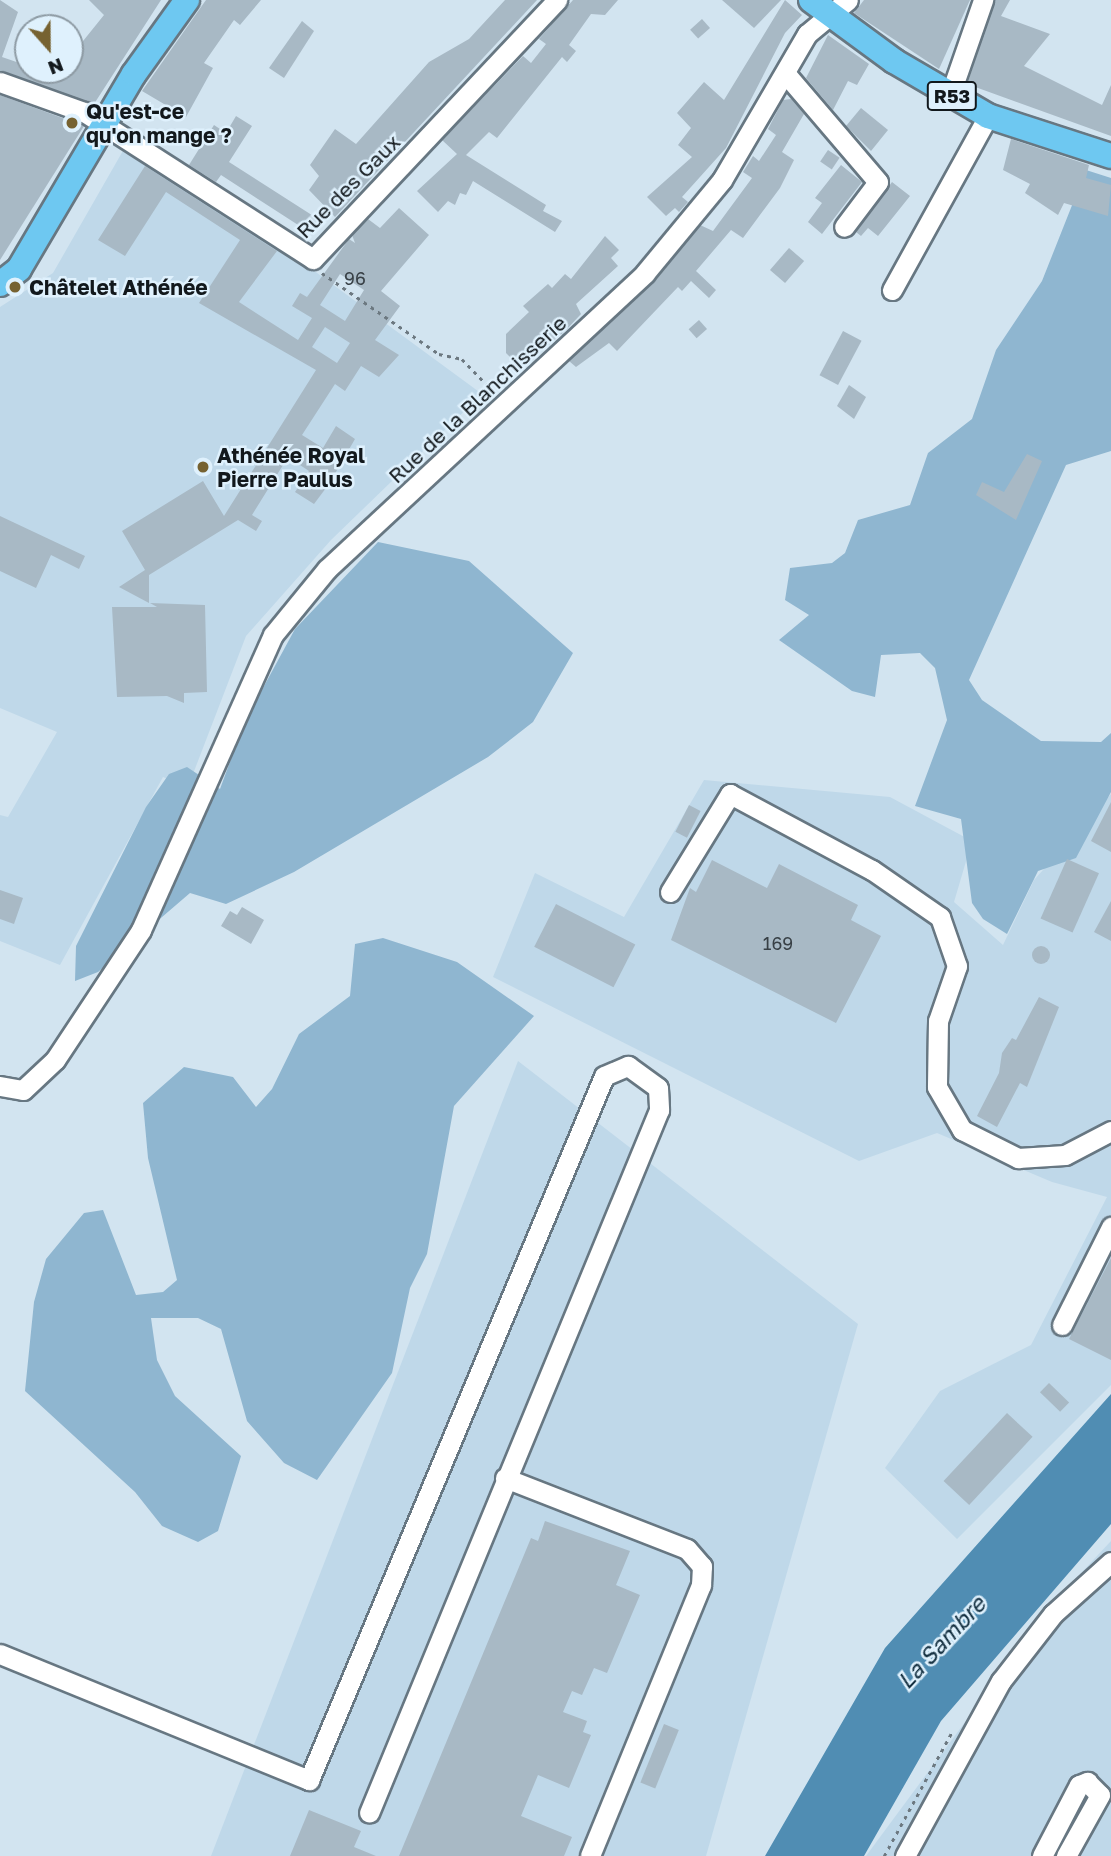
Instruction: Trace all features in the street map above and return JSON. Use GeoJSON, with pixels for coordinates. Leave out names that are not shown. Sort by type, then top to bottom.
{"type":"FeatureCollection","features":[{"type":"Feature","properties":{"kind":"main road"},"geometry":{"type":"LineString","coordinates":[[0,284],[19,270],[105,125],[187,0]]}},
{"type":"Feature","properties":{"kind":"main road","name":"R53"},"geometry":{"type":"LineString","coordinates":[[830,5],[950,94],[988,116],[1111,156]]}},
{"type":"Feature","properties":{"kind":"street","name":"Rue des Gaux"},"geometry":{"type":"LineString","coordinates":[[0,82],[105,125],[313,259],[557,0]]}},
{"type":"Feature","properties":{"kind":"street"},"geometry":{"type":"LineString","coordinates":[[950,94],[983,0]]}},
{"type":"Feature","properties":{"kind":"street","name":"Rue de la Blanchisserie"},"geometry":{"type":"LineString","coordinates":[[0,1086],[23,1090],[55,1060],[141,930],[272,635],[327,569],[645,273],[722,180],[807,34],[830,5]]}},
{"type":"Feature","properties":{"kind":"street"},"geometry":{"type":"LineString","coordinates":[[785,73],[878,182],[844,227]]}},
{"type":"Feature","properties":{"kind":"street"},"geometry":{"type":"LineString","coordinates":[[892,290],[988,116]]}},
{"type":"Feature","properties":{"kind":"street"},"geometry":{"type":"LineString","coordinates":[[670,892],[730,794],[860,864],[940,917],[957,966],[938,1021],[937,1087],[962,1130],[1018,1158],[1065,1154],[1111,1131]]}},
{"type":"Feature","properties":{"kind":"street"},"geometry":{"type":"LineString","coordinates":[[0,1654],[309,1780],[604,1076],[628,1066],[658,1088],[659,1110],[369,1813]]}},
{"type":"Feature","properties":{"kind":"street"},"geometry":{"type":"LineString","coordinates":[[1062,1325],[1111,1227]]}},
{"type":"Feature","properties":{"kind":"street"},"geometry":{"type":"LineString","coordinates":[[505,1478],[687,1549],[702,1566],[701,1585],[590,1856]]}},
{"type":"Feature","properties":{"kind":"street"},"geometry":{"type":"LineString","coordinates":[[905,1856],[1001,1681],[1053,1614],[1111,1562]]}},
{"type":"Feature","properties":{"kind":"street"},"geometry":{"type":"LineString","coordinates":[[1042,1856],[1079,1786],[1087,1782],[1100,1795],[1066,1856]]}},
{"type":"Feature","properties":{"kind":"path"},"geometry":{"type":"LineString","coordinates":[[313,259],[321,273],[422,344],[462,359],[505,405]]}},
{"type":"Feature","properties":{"kind":"shaded area","name":"Athénée Royal Pierre Paulus"},"geometry":{"type":"Polygon","coordinates":[[[124,149],[298,259],[482,394],[331,540],[246,636],[188,787],[163,777],[60,965],[0,941],[0,815],[8,817],[57,732],[0,708],[0,307],[53,273],[124,149]]]}},
{"type":"Feature","properties":{"kind":"shaded area"},"geometry":{"type":"Polygon","coordinates":[[[1086,170],[1111,178],[1111,451],[1066,465],[969,680],[982,700],[1041,741],[1101,742],[1111,733],[1111,792],[1076,858],[1038,871],[1007,934],[983,919],[972,903],[961,819],[915,806],[947,720],[935,668],[920,653],[881,655],[875,697],[852,691],[779,640],[809,615],[785,600],[790,568],[832,563],[845,553],[858,520],[910,505],[928,453],[972,419],[996,350],[1042,281],[1086,170]]]}},
{"type":"Feature","properties":{"kind":"shaded area"},"geometry":{"type":"Polygon","coordinates":[[[378,542],[469,561],[573,653],[533,722],[488,757],[294,872],[226,904],[190,893],[98,972],[75,981],[76,946],[146,807],[169,774],[187,767],[220,789],[245,721],[295,629],[378,542]]]}},
{"type":"Feature","properties":{"kind":"shaded area"},"geometry":{"type":"Polygon","coordinates":[[[704,780],[890,797],[972,841],[954,902],[1003,945],[1034,880],[1111,794],[1111,1385],[957,1539],[885,1468],[940,1391],[1031,1345],[1107,1197],[1052,1182],[937,1133],[859,1161],[493,977],[535,873],[624,917],[704,780]]]}},
{"type":"Feature","properties":{"kind":"shaded area"},"geometry":{"type":"Polygon","coordinates":[[[383,938],[457,962],[534,1016],[454,1106],[427,1254],[410,1288],[392,1373],[317,1480],[284,1463],[247,1421],[221,1329],[198,1318],[151,1318],[157,1360],[175,1396],[241,1456],[218,1531],[198,1542],[162,1526],[135,1492],[25,1391],[34,1302],[46,1259],[84,1213],[103,1210],[136,1295],[163,1292],[177,1280],[148,1158],[143,1103],[184,1067],[233,1077],[256,1107],[272,1089],[299,1034],[350,996],[355,944],[383,938]]]}},
{"type":"Feature","properties":{"kind":"shaded area"},"geometry":{"type":"Polygon","coordinates":[[[518,1061],[858,1324],[706,1856],[211,1856],[518,1061]]]}},
{"type":"Feature","properties":{"kind":"shaded area"},"geometry":{"type":"Polygon","coordinates":[[[1111,1541],[1111,1856],[866,1856],[1053,1603],[1111,1541]]]}},
{"type":"Feature","properties":{"kind":"water","name":"La Sambre"},"geometry":{"type":"Polygon","coordinates":[[[1111,1394],[1111,1524],[941,1721],[864,1856],[765,1856],[885,1648],[1111,1394]]]}},
{"type":"Feature","properties":{"kind":"building"},"geometry":{"type":"Polygon","coordinates":[[[0,0],[18,12],[14,14],[14,23],[2,57],[14,61],[14,75],[0,70],[0,0]]]}},
{"type":"Feature","properties":{"kind":"building"},"geometry":{"type":"Polygon","coordinates":[[[89,0],[161,0],[94,104],[39,84],[84,84],[84,40],[104,15],[89,0]]]}},
{"type":"Feature","properties":{"kind":"building"},"geometry":{"type":"Polygon","coordinates":[[[206,0],[261,0],[240,25],[234,20],[204,63],[213,68],[186,117],[142,91],[206,0]]]}},
{"type":"Feature","properties":{"kind":"building"},"geometry":{"type":"Polygon","coordinates":[[[505,0],[537,0],[335,217],[309,190],[319,176],[310,165],[335,129],[356,144],[429,62],[469,39],[505,0]]]}},
{"type":"Feature","properties":{"kind":"building"},"geometry":{"type":"Polygon","coordinates":[[[573,0],[618,0],[605,15],[591,14],[569,45],[576,51],[567,62],[562,57],[497,138],[489,132],[466,155],[546,205],[543,211],[562,221],[555,232],[473,181],[466,195],[460,193],[455,205],[448,201],[438,212],[417,191],[457,154],[442,140],[523,56],[531,63],[546,44],[539,39],[573,0]]]}},
{"type":"Feature","properties":{"kind":"building"},"geometry":{"type":"Polygon","coordinates":[[[722,0],[781,0],[754,28],[722,0]]]}},
{"type":"Feature","properties":{"kind":"building"},"geometry":{"type":"Polygon","coordinates":[[[785,0],[802,15],[785,33],[726,148],[682,197],[688,202],[679,212],[675,208],[666,216],[647,197],[692,157],[678,145],[691,128],[677,113],[704,82],[724,100],[785,0]]]}},
{"type":"Feature","properties":{"kind":"building"},"geometry":{"type":"Polygon","coordinates":[[[864,0],[970,0],[939,69],[854,13],[864,0]]]}},
{"type":"Feature","properties":{"kind":"building"},"geometry":{"type":"Polygon","coordinates":[[[995,0],[1010,0],[1001,16],[1050,34],[1024,66],[1102,105],[1111,85],[1111,136],[967,84],[995,0]]]}},
{"type":"Feature","properties":{"kind":"building"},"geometry":{"type":"Polygon","coordinates":[[[702,19],[710,28],[698,39],[690,30],[702,19]]]}},
{"type":"Feature","properties":{"kind":"building"},"geometry":{"type":"Polygon","coordinates":[[[302,21],[314,31],[284,78],[269,68],[302,21]]]}},
{"type":"Feature","properties":{"kind":"building"},"geometry":{"type":"Polygon","coordinates":[[[828,35],[869,64],[857,85],[848,81],[833,110],[806,78],[828,35]]]}},
{"type":"Feature","properties":{"kind":"building"},"geometry":{"type":"Polygon","coordinates":[[[0,95],[84,126],[0,260],[0,95]]]}},
{"type":"Feature","properties":{"kind":"building"},"geometry":{"type":"Polygon","coordinates":[[[791,99],[804,114],[782,152],[794,160],[780,188],[743,238],[731,230],[696,271],[716,290],[709,298],[691,281],[682,291],[678,287],[617,351],[609,343],[576,367],[569,361],[653,282],[700,225],[713,231],[752,178],[743,172],[753,156],[759,161],[776,135],[768,129],[783,100],[791,99]]]}},
{"type":"Feature","properties":{"kind":"building"},"geometry":{"type":"Polygon","coordinates":[[[861,108],[888,130],[871,151],[846,126],[861,108]]]}},
{"type":"Feature","properties":{"kind":"building"},"geometry":{"type":"Polygon","coordinates":[[[236,116],[252,126],[229,162],[318,219],[309,232],[221,175],[216,182],[189,165],[214,125],[226,133],[236,116]]]}},
{"type":"Feature","properties":{"kind":"building"},"geometry":{"type":"Polygon","coordinates":[[[1011,139],[1089,165],[1086,178],[1111,185],[1108,216],[1064,203],[1058,215],[1025,193],[1030,184],[1003,170],[1011,139]]]}},
{"type":"Feature","properties":{"kind":"building"},"geometry":{"type":"Polygon","coordinates":[[[828,150],[840,158],[832,169],[820,162],[828,150]]]}},
{"type":"Feature","properties":{"kind":"building"},"geometry":{"type":"Polygon","coordinates":[[[841,165],[862,182],[822,234],[808,222],[822,203],[815,198],[841,165]]]}},
{"type":"Feature","properties":{"kind":"building"},"geometry":{"type":"Polygon","coordinates":[[[145,166],[277,251],[239,302],[298,340],[312,318],[292,306],[300,293],[307,297],[349,239],[355,243],[352,235],[368,219],[380,228],[399,208],[429,235],[381,291],[400,306],[375,340],[399,355],[379,377],[361,366],[345,391],[335,384],[302,435],[323,448],[336,426],[355,439],[314,504],[295,492],[309,471],[288,457],[252,515],[262,521],[256,531],[238,520],[149,575],[149,603],[119,587],[145,570],[122,531],[203,481],[224,516],[316,370],[199,303],[240,240],[166,192],[125,256],[98,240],[145,166]],[[340,274],[320,305],[345,321],[364,290],[340,274]],[[325,327],[312,347],[337,363],[350,343],[325,327]]]}},
{"type":"Feature","properties":{"kind":"building"},"geometry":{"type":"Polygon","coordinates":[[[892,182],[910,196],[878,236],[868,228],[861,236],[856,232],[892,182]]]}},
{"type":"Feature","properties":{"kind":"building"},"geometry":{"type":"Polygon","coordinates":[[[605,236],[619,250],[611,258],[618,266],[576,304],[581,314],[567,329],[549,345],[542,337],[515,362],[506,353],[506,334],[529,312],[523,306],[548,284],[552,288],[565,274],[571,279],[605,236]]]}},
{"type":"Feature","properties":{"kind":"building"},"geometry":{"type":"Polygon","coordinates":[[[789,248],[804,261],[785,283],[770,270],[789,248]]]}},
{"type":"Feature","properties":{"kind":"building"},"geometry":{"type":"Polygon","coordinates":[[[699,320],[707,329],[697,338],[689,329],[699,320]]]}},
{"type":"Feature","properties":{"kind":"building"},"geometry":{"type":"Polygon","coordinates":[[[843,331],[862,341],[838,385],[820,375],[843,331]]]}},
{"type":"Feature","properties":{"kind":"building"},"geometry":{"type":"Polygon","coordinates":[[[849,385],[866,397],[854,419],[837,406],[849,385]]]}},
{"type":"Feature","properties":{"kind":"building"},"geometry":{"type":"Polygon","coordinates":[[[1027,454],[1042,461],[1016,520],[976,495],[982,482],[1004,492],[1027,454]]]}},
{"type":"Feature","properties":{"kind":"building"},"geometry":{"type":"Polygon","coordinates":[[[0,516],[85,556],[79,569],[51,555],[36,588],[0,571],[0,516]]]}},
{"type":"Feature","properties":{"kind":"building"},"geometry":{"type":"Polygon","coordinates":[[[150,603],[205,605],[207,692],[184,693],[184,703],[167,696],[117,697],[112,607],[157,607],[150,603]]]}},
{"type":"Feature","properties":{"kind":"building"},"geometry":{"type":"Polygon","coordinates":[[[1111,802],[1111,852],[1091,841],[1111,802]]]}},
{"type":"Feature","properties":{"kind":"building"},"geometry":{"type":"Polygon","coordinates":[[[689,805],[701,811],[687,838],[675,832],[689,805]]]}},
{"type":"Feature","properties":{"kind":"building"},"geometry":{"type":"Polygon","coordinates":[[[1067,859],[1099,873],[1073,933],[1041,918],[1067,859]]]}},
{"type":"Feature","properties":{"kind":"building"},"geometry":{"type":"Polygon","coordinates":[[[712,860],[767,888],[779,864],[858,905],[851,920],[881,936],[836,1023],[671,940],[690,888],[696,892],[712,860]]]}},
{"type":"Feature","properties":{"kind":"building"},"geometry":{"type":"Polygon","coordinates":[[[0,890],[23,898],[14,924],[0,919],[0,890]]]}},
{"type":"Feature","properties":{"kind":"building"},"geometry":{"type":"Polygon","coordinates":[[[1111,901],[1111,941],[1094,932],[1111,901]]]}},
{"type":"Feature","properties":{"kind":"building"},"geometry":{"type":"Polygon","coordinates":[[[556,904],[635,944],[614,987],[534,947],[556,904]]]}},
{"type":"Feature","properties":{"kind":"building"},"geometry":{"type":"Polygon","coordinates":[[[242,907],[264,920],[251,944],[221,926],[230,911],[237,915],[242,907]]]}},
{"type":"Feature","properties":{"kind":"building"},"geometry":{"type":"Polygon","coordinates":[[[1041,946],[1047,949],[1050,955],[1047,961],[1041,964],[1035,961],[1032,955],[1035,949],[1041,946]]]}},
{"type":"Feature","properties":{"kind":"building"},"geometry":{"type":"Polygon","coordinates":[[[1039,997],[1059,1007],[1027,1087],[1020,1083],[997,1127],[977,1116],[999,1073],[1002,1053],[1012,1038],[1016,1040],[1039,997]]]}},
{"type":"Feature","properties":{"kind":"building"},"geometry":{"type":"Polygon","coordinates":[[[1111,1258],[1111,1360],[1069,1339],[1111,1258]]]}},
{"type":"Feature","properties":{"kind":"building"},"geometry":{"type":"Polygon","coordinates":[[[1049,1383],[1069,1402],[1060,1412],[1040,1392],[1049,1383]]]}},
{"type":"Feature","properties":{"kind":"building"},"geometry":{"type":"Polygon","coordinates":[[[1007,1413],[1033,1437],[969,1505],[944,1481],[1007,1413]]]}},
{"type":"Feature","properties":{"kind":"building"},"geometry":{"type":"Polygon","coordinates":[[[545,1521],[630,1551],[616,1585],[640,1595],[607,1673],[594,1668],[582,1695],[572,1691],[563,1712],[587,1721],[583,1732],[591,1735],[569,1788],[538,1775],[521,1816],[572,1837],[564,1856],[399,1856],[531,1538],[538,1541],[545,1521]]]}},
{"type":"Feature","properties":{"kind":"building"},"geometry":{"type":"Polygon","coordinates":[[[664,1724],[679,1730],[655,1788],[640,1782],[664,1724]]]}},
{"type":"Feature","properties":{"kind":"building"},"geometry":{"type":"Polygon","coordinates":[[[309,1810],[361,1831],[354,1847],[376,1856],[290,1856],[309,1810]]]}},
{"type":"Feature","properties":{"kind":"place","name":"Qu'est-ce qu'on mange ?"},"geometry":{"type":"Point","coordinates":[72,123]}},
{"type":"Feature","properties":{"kind":"place","name":"Châtelet Athénée"},"geometry":{"type":"Point","coordinates":[15,287]}},
{"type":"Feature","properties":{"kind":"place","name":"Athénée Royal Pierre Paulus"},"geometry":{"type":"Point","coordinates":[203,467]}}]}
